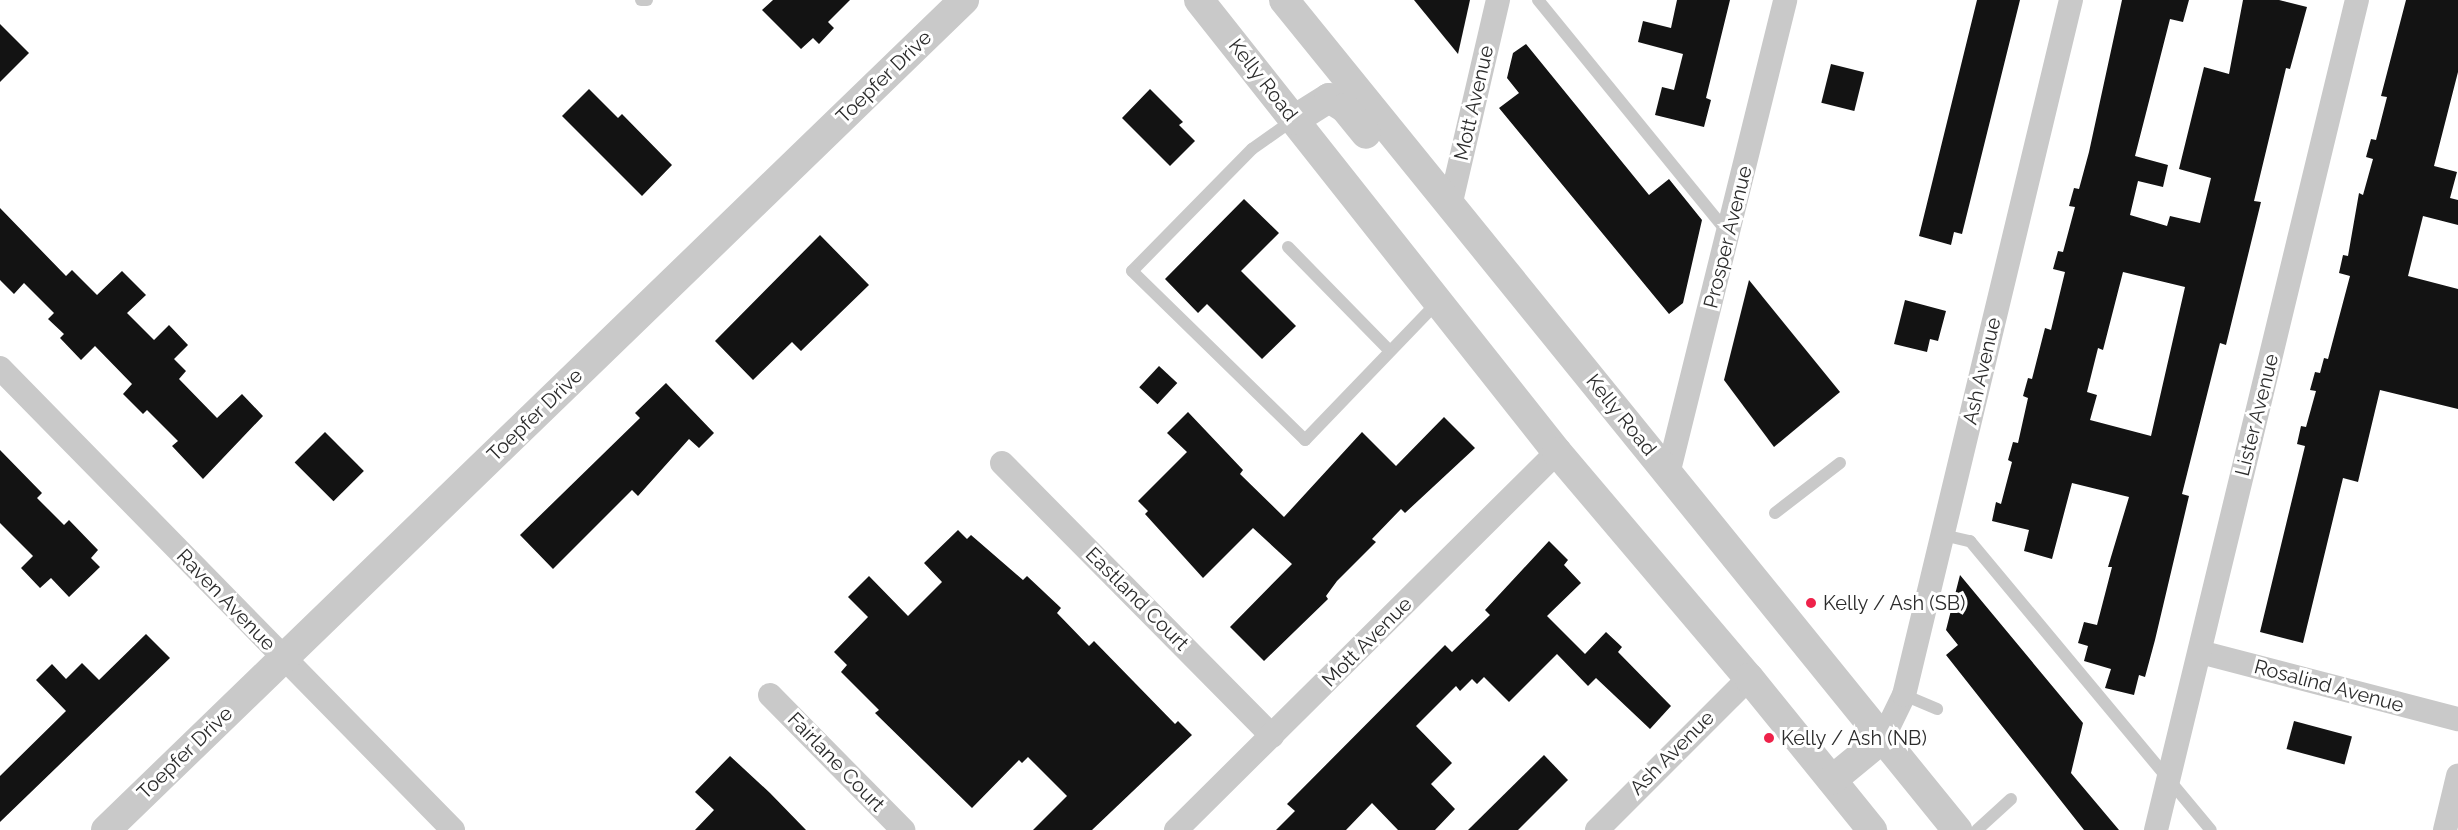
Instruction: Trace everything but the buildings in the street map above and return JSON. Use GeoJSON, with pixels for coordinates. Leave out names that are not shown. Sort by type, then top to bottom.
{"type":"FeatureCollection","features":[{"type":"Feature","properties":{"kind":"street","name":"Toepfer Drive"},"geometry":{"type":"LineString","coordinates":[[106,830],[964,0]]}},
{"type":"Feature","properties":{"kind":"street","name":"Kelly Road"},"geometry":{"type":"LineString","coordinates":[[1199,0],[1557,452],[1749,678],[1872,830]]}},
{"type":"Feature","properties":{"kind":"street","name":"Kelly Road"},"geometry":{"type":"LineString","coordinates":[[1284,0],[1957,830]]}},
{"type":"Feature","properties":{"kind":"street","name":"Mott Avenue"},"geometry":{"type":"LineString","coordinates":[[1443,197],[1498,0]]}},
{"type":"Feature","properties":{"kind":"street","name":"Prosper Avenue"},"geometry":{"type":"LineString","coordinates":[[1668,474],[1785,0]]}},
{"type":"Feature","properties":{"kind":"street","name":"Ash Avenue"},"geometry":{"type":"LineString","coordinates":[[1883,738],[1904,695],[2071,0]]}},
{"type":"Feature","properties":{"kind":"street","name":"Lister Avenue"},"geometry":{"type":"LineString","coordinates":[[2156,830],[2357,0]]}},
{"type":"Feature","properties":{"kind":"street"},"geometry":{"type":"LineString","coordinates":[[1294,120],[1318,101],[1329,98],[1337,101],[1406,183],[1443,197]]}},
{"type":"Feature","properties":{"kind":"street","name":"Raven Avenue"},"geometry":{"type":"LineString","coordinates":[[0,368],[453,830]]}},
{"type":"Feature","properties":{"kind":"street","name":"Mott Avenue"},"geometry":{"type":"LineString","coordinates":[[1176,830],[1557,452]]}},
{"type":"Feature","properties":{"kind":"street","name":"Eastland Court"},"geometry":{"type":"LineString","coordinates":[[1002,463],[1272,736]]}},
{"type":"Feature","properties":{"kind":"street","name":"Rosalind Avenue"},"geometry":{"type":"LineString","coordinates":[[2200,652],[2458,719]]}},
{"type":"Feature","properties":{"kind":"street","name":"Ash Avenue"},"geometry":{"type":"LineString","coordinates":[[1597,830],[1749,678]]}},
{"type":"Feature","properties":{"kind":"street","name":"Fairlane Court"},"geometry":{"type":"LineString","coordinates":[[770,694],[903,830]]}},
{"type":"Feature","properties":{"kind":"street"},"geometry":{"type":"LineString","coordinates":[[1832,780],[1883,738]]}},
{"type":"Feature","properties":{"kind":"street"},"geometry":{"type":"LineString","coordinates":[[2445,830],[2458,776]]}},
{"type":"Feature","properties":{"kind":"lane"},"geometry":{"type":"LineString","coordinates":[[641,0],[647,0]]}},
{"type":"Feature","properties":{"kind":"lane"},"geometry":{"type":"LineString","coordinates":[[1538,0],[1729,234]]}},
{"type":"Feature","properties":{"kind":"lane"},"geometry":{"type":"LineString","coordinates":[[1294,120],[1252,149],[1132,271],[1305,440],[1389,350],[1438,302]]}},
{"type":"Feature","properties":{"kind":"lane"},"geometry":{"type":"LineString","coordinates":[[1288,247],[1389,350]]}},
{"type":"Feature","properties":{"kind":"lane"},"geometry":{"type":"LineString","coordinates":[[1775,513],[1840,463]]}},
{"type":"Feature","properties":{"kind":"lane"},"geometry":{"type":"LineString","coordinates":[[1943,535],[1970,541],[2211,830]]}},
{"type":"Feature","properties":{"kind":"lane"},"geometry":{"type":"LineString","coordinates":[[1904,695],[1937,709]]}},
{"type":"Feature","properties":{"kind":"lane"},"geometry":{"type":"LineString","coordinates":[[1977,830],[2011,799]]}},
{"type":"Feature","properties":{"kind":"place","name":"Kelly / Ash (SB)"},"geometry":{"type":"Point","coordinates":[1811,603]}},
{"type":"Feature","properties":{"kind":"place","name":"Kelly / Ash (NB)"},"geometry":{"type":"Point","coordinates":[1769,738]}}]}
